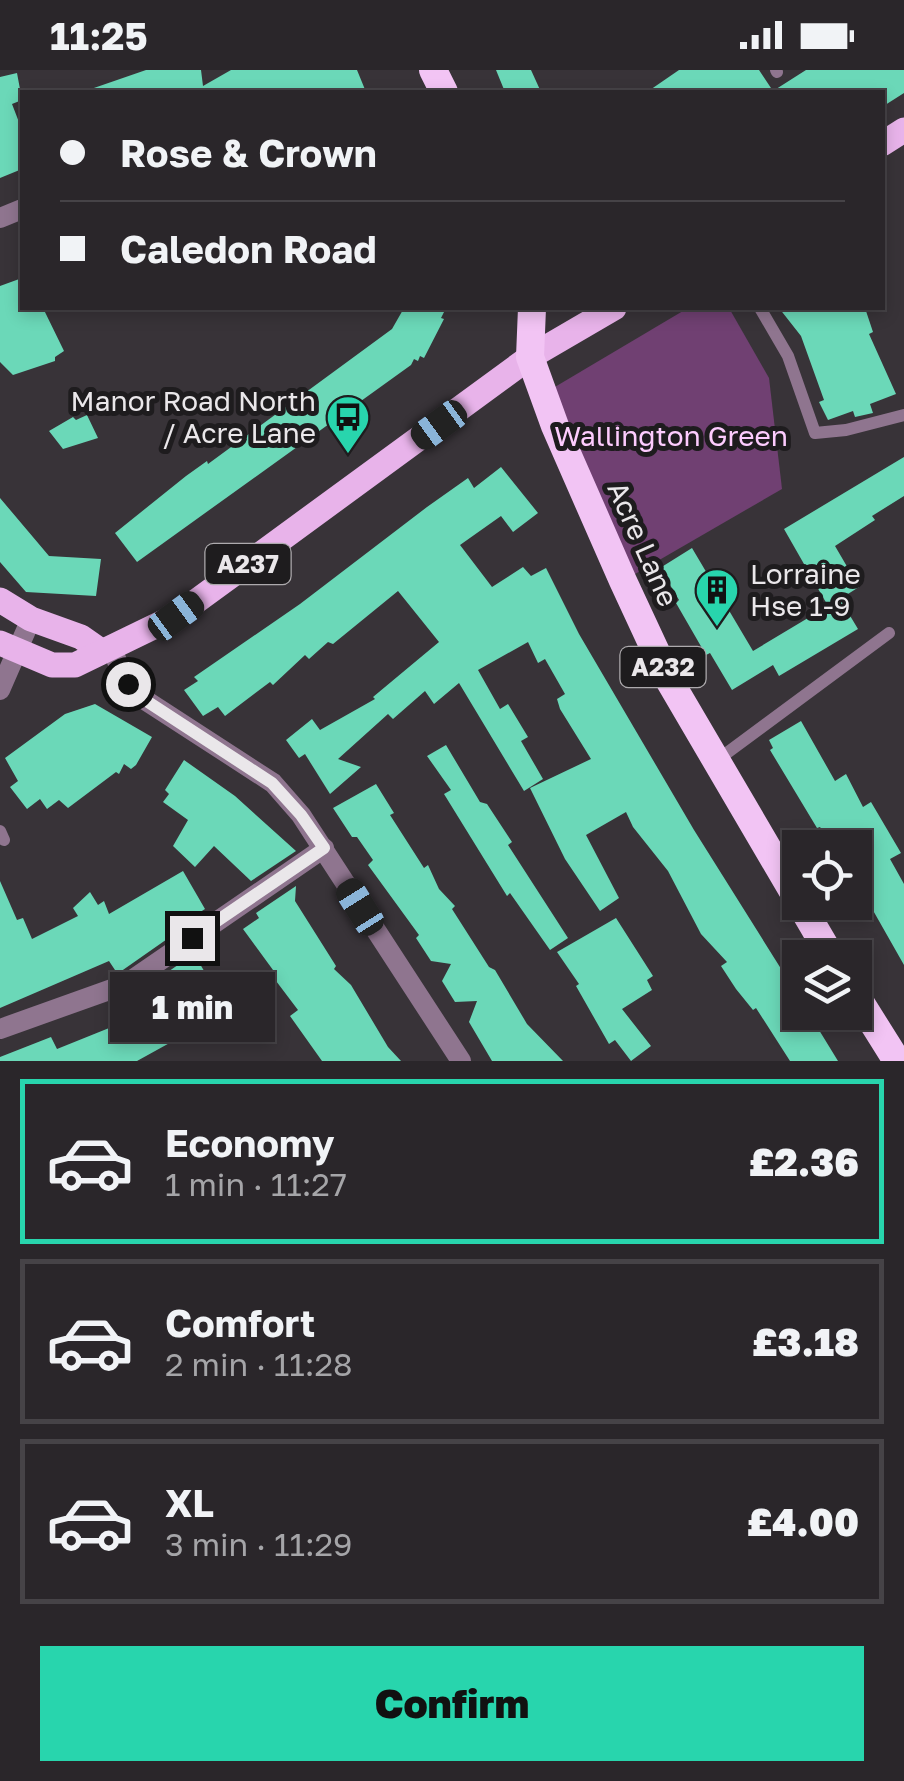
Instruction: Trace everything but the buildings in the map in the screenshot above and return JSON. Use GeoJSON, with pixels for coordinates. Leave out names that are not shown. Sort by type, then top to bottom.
{"type":"FeatureCollection","features":[{"type":"Feature","properties":{"kind":"highway","name":"A232"},"geometry":{"type":"LineString","coordinates":[[530,358],[532,310]]}},
{"type":"Feature","properties":{"kind":"highway","name":"Acre Lane"},"geometry":{"type":"LineString","coordinates":[[530,358],[555,426],[669,680],[821,940]]}},
{"type":"Feature","properties":{"kind":"highway"},"geometry":{"type":"LineString","coordinates":[[872,1021],[897,1061]]}},
{"type":"Feature","properties":{"kind":"main road","name":"A237"},"geometry":{"type":"LineString","coordinates":[[8,647],[62,666],[75,665],[176,616],[530,358],[611,310]]}},
{"type":"Feature","properties":{"kind":"main road"},"geometry":{"type":"LineString","coordinates":[[0,600],[31,620],[67,630],[107,650]]}},
{"type":"Feature","properties":{"kind":"street"},"geometry":{"type":"LineString","coordinates":[[0,690],[8,647],[31,620]]}},
{"type":"Feature","properties":{"kind":"street"},"geometry":{"type":"LineString","coordinates":[[107,650],[134,690],[272,783],[301,815],[461,1061]]}},
{"type":"Feature","properties":{"kind":"street"},"geometry":{"type":"LineString","coordinates":[[0,1028],[126,984],[324,848]]}},
{"type":"Feature","properties":{"kind":"lane"},"geometry":{"type":"LineString","coordinates":[[761,310],[788,356],[816,433],[904,416]]}},
{"type":"Feature","properties":{"kind":"lane"},"geometry":{"type":"LineString","coordinates":[[716,760],[889,633]]}},
{"type":"Feature","properties":{"kind":"green space","name":"Wallington Green"},"geometry":{"type":"Polygon","coordinates":[[[685,310],[730,310],[769,378],[782,489],[623,581],[543,394],[685,310]]]}},
{"type":"Feature","properties":{"kind":"place","name":"Manor Road North / Acre Lane"},"geometry":{"type":"Point","coordinates":[348,455]}},
{"type":"Feature","properties":{"kind":"place","name":"Lorraine Hse 1-9"},"geometry":{"type":"Point","coordinates":[717,628]}},
{"type":"Feature","properties":{"kind":"route"},"geometry":{"type":"LineString","coordinates":[[128,684],[145,700],[272,783],[324,848],[192,938]]}}]}
